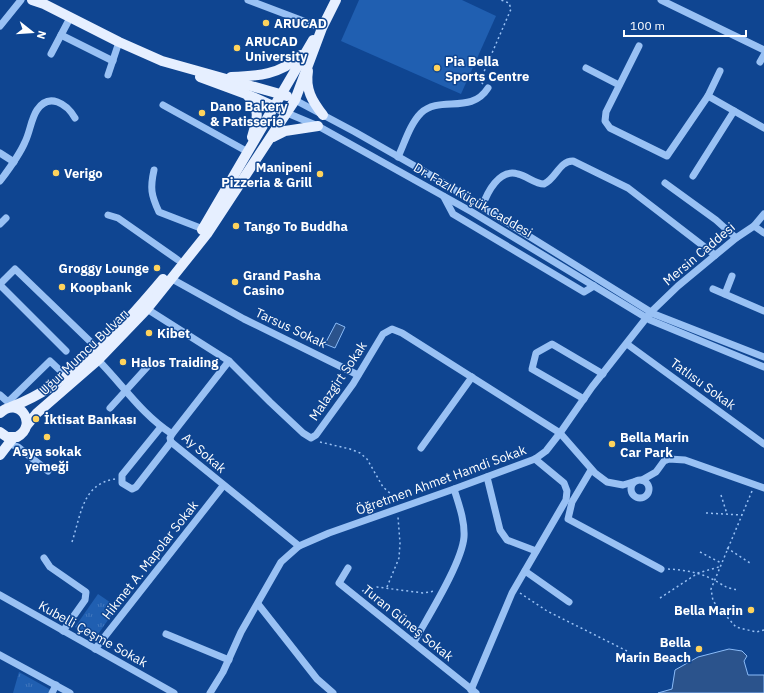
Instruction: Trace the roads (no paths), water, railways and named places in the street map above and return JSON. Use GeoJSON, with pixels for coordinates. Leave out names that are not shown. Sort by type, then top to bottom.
{"type":"FeatureCollection","features":[{"type":"Feature","properties":{"kind":"main road"},"geometry":{"type":"LineString","coordinates":[[32,0],[43,2],[70,18],[119,42],[173,64],[215,84],[246,94],[287,113]]}},
{"type":"Feature","properties":{"kind":"main road"},"geometry":{"type":"LineString","coordinates":[[214,216],[248,152],[281,94],[308,53],[336,0]]}},
{"type":"Feature","properties":{"kind":"main road"},"geometry":{"type":"LineString","coordinates":[[219,77],[256,76],[274,72],[308,53]]}},
{"type":"Feature","properties":{"kind":"main road"},"geometry":{"type":"LineString","coordinates":[[214,216],[271,138],[287,113],[294,100],[308,53]]}},
{"type":"Feature","properties":{"kind":"main road"},"geometry":{"type":"LineString","coordinates":[[308,53],[306,79],[309,92],[314,103],[323,114]]}},
{"type":"Feature","properties":{"kind":"main road"},"geometry":{"type":"LineString","coordinates":[[173,64],[281,94],[294,100]]}},
{"type":"Feature","properties":{"kind":"main road"},"geometry":{"type":"LineString","coordinates":[[246,94],[256,104],[257,111],[248,152]]}},
{"type":"Feature","properties":{"kind":"main road"},"geometry":{"type":"LineString","coordinates":[[271,138],[285,130],[318,126]]}},
{"type":"Feature","properties":{"kind":"main road","name":"Uğur Mumcu Bulvarı"},"geometry":{"type":"LineString","coordinates":[[5,407],[28,400],[67,377],[98,349],[143,303],[214,216]]}},
{"type":"Feature","properties":{"kind":"main road","name":"Uğur Mumcu Bulvarı"},"geometry":{"type":"LineString","coordinates":[[12,441],[21,435],[37,413],[98,360],[147,309],[208,234],[214,216]]}},
{"type":"Feature","properties":{"kind":"main road"},"geometry":{"type":"LineString","coordinates":[[5,407],[22,411],[25,415],[27,425]]}},
{"type":"Feature","properties":{"kind":"main road"},"geometry":{"type":"LineString","coordinates":[[0,432],[12,441],[0,455]]}},
{"type":"Feature","properties":{"kind":"street"},"geometry":{"type":"LineString","coordinates":[[0,26],[21,0]]}},
{"type":"Feature","properties":{"kind":"street"},"geometry":{"type":"LineString","coordinates":[[248,0],[322,28]]}},
{"type":"Feature","properties":{"kind":"street"},"geometry":{"type":"LineString","coordinates":[[661,0],[764,50]]}},
{"type":"Feature","properties":{"kind":"street"},"geometry":{"type":"LineString","coordinates":[[51,54],[70,18]]}},
{"type":"Feature","properties":{"kind":"street"},"geometry":{"type":"LineString","coordinates":[[61,36],[113,61]]}},
{"type":"Feature","properties":{"kind":"street"},"geometry":{"type":"LineString","coordinates":[[108,75],[119,42]]}},
{"type":"Feature","properties":{"kind":"street"},"geometry":{"type":"LineString","coordinates":[[639,46],[606,112],[605,121],[610,128],[667,156],[708,96],[720,71]]}},
{"type":"Feature","properties":{"kind":"street"},"geometry":{"type":"LineString","coordinates":[[760,62],[764,55]]}},
{"type":"Feature","properties":{"kind":"street"},"geometry":{"type":"LineString","coordinates":[[586,68],[619,85]]}},
{"type":"Feature","properties":{"kind":"street"},"geometry":{"type":"LineString","coordinates":[[398,156],[414,122],[422,113],[432,106],[467,104],[484,95],[488,88]]}},
{"type":"Feature","properties":{"kind":"street"},"geometry":{"type":"LineString","coordinates":[[708,96],[764,128]]}},
{"type":"Feature","properties":{"kind":"street","name":"Dr. Fazıl Küçük Caddesi"},"geometry":{"type":"LineString","coordinates":[[294,100],[323,114],[398,156],[482,207],[647,316]]}},
{"type":"Feature","properties":{"kind":"street"},"geometry":{"type":"LineString","coordinates":[[0,181],[26,142],[36,110],[44,102],[54,101],[62,103],[71,110],[75,118]]}},
{"type":"Feature","properties":{"kind":"street"},"geometry":{"type":"LineString","coordinates":[[163,105],[248,152]]}},
{"type":"Feature","properties":{"kind":"street"},"geometry":{"type":"LineString","coordinates":[[693,176],[734,111]]}},
{"type":"Feature","properties":{"kind":"street","name":"Dr. Fazıl Küçük Caddesi"},"geometry":{"type":"LineString","coordinates":[[287,113],[318,126],[444,196],[647,316],[764,367]]}},
{"type":"Feature","properties":{"kind":"street"},"geometry":{"type":"LineString","coordinates":[[0,153],[14,162]]}},
{"type":"Feature","properties":{"kind":"street"},"geometry":{"type":"LineString","coordinates":[[482,207],[487,194],[495,184],[506,175],[519,174],[544,184],[549,181],[564,164],[573,161],[628,188],[715,255]]}},
{"type":"Feature","properties":{"kind":"street"},"geometry":{"type":"LineString","coordinates":[[154,170],[151,185],[152,197],[159,212],[203,229]]}},
{"type":"Feature","properties":{"kind":"street"},"geometry":{"type":"LineString","coordinates":[[665,183],[716,220],[736,238]]}},
{"type":"Feature","properties":{"kind":"street"},"geometry":{"type":"LineString","coordinates":[[444,196],[452,214],[584,292],[594,286]]}},
{"type":"Feature","properties":{"kind":"street","name":"Mersin Caddesi"},"geometry":{"type":"LineString","coordinates":[[647,316],[678,286],[736,238],[754,226],[764,214]]}},
{"type":"Feature","properties":{"kind":"street"},"geometry":{"type":"LineString","coordinates":[[108,215],[118,218],[178,260]]}},
{"type":"Feature","properties":{"kind":"street"},"geometry":{"type":"LineString","coordinates":[[0,224],[6,218]]}},
{"type":"Feature","properties":{"kind":"street"},"geometry":{"type":"LineString","coordinates":[[754,226],[764,233]]}},
{"type":"Feature","properties":{"kind":"street"},"geometry":{"type":"LineString","coordinates":[[66,351],[0,284],[15,269],[98,349]]}},
{"type":"Feature","properties":{"kind":"street"},"geometry":{"type":"LineString","coordinates":[[725,294],[732,276]]}},
{"type":"Feature","properties":{"kind":"street","name":"Tarsus Sokak"},"geometry":{"type":"LineString","coordinates":[[172,279],[244,319],[358,375]]}},
{"type":"Feature","properties":{"kind":"street"},"geometry":{"type":"LineString","coordinates":[[713,289],[764,311]]}},
{"type":"Feature","properties":{"kind":"street","name":"Malazgirt Sokak"},"geometry":{"type":"LineString","coordinates":[[147,309],[229,361],[297,428],[311,438],[316,435],[358,375],[384,334],[392,329],[402,333],[560,433],[591,470],[607,482],[623,486],[633,482]]}},
{"type":"Feature","properties":{"kind":"street"},"geometry":{"type":"LineString","coordinates":[[647,316],[763,354]]}},
{"type":"Feature","properties":{"kind":"street","name":"Öğretmen Ahmet Hamdi Sokak"},"geometry":{"type":"LineString","coordinates":[[210,693],[229,660],[241,632],[281,562],[299,546],[329,533],[535,459],[546,451],[647,316]]}},
{"type":"Feature","properties":{"kind":"street"},"geometry":{"type":"LineString","coordinates":[[584,399],[532,369],[536,352],[552,344],[603,374]]}},
{"type":"Feature","properties":{"kind":"street","name":"Tatlısu Sokak"},"geometry":{"type":"LineString","coordinates":[[627,344],[764,444]]}},
{"type":"Feature","properties":{"kind":"street"},"geometry":{"type":"LineString","coordinates":[[98,360],[118,380],[126,392],[161,427],[172,434]]}},
{"type":"Feature","properties":{"kind":"street"},"geometry":{"type":"LineString","coordinates":[[0,395],[8,402],[50,361],[67,377]]}},
{"type":"Feature","properties":{"kind":"street","name":"Ay Sokak"},"geometry":{"type":"LineString","coordinates":[[229,361],[172,434],[170,438],[171,442],[223,486],[299,546]]}},
{"type":"Feature","properties":{"kind":"street"},"geometry":{"type":"LineString","coordinates":[[110,408],[149,366]]}},
{"type":"Feature","properties":{"kind":"street"},"geometry":{"type":"LineString","coordinates":[[421,448],[472,377]]}},
{"type":"Feature","properties":{"kind":"street"},"geometry":{"type":"LineString","coordinates":[[161,427],[121,478],[122,483],[127,488],[132,489],[136,487],[171,442]]}},
{"type":"Feature","properties":{"kind":"street"},"geometry":{"type":"LineString","coordinates":[[12,441],[48,471]]}},
{"type":"Feature","properties":{"kind":"street"},"geometry":{"type":"LineString","coordinates":[[473,691],[494,634],[514,590],[566,500],[567,491],[564,483],[535,459]]}},
{"type":"Feature","properties":{"kind":"street"},"geometry":{"type":"LineString","coordinates":[[642,480],[647,483],[649,489],[647,494],[642,498],[636,497],[632,493],[630,487],[633,482],[642,480],[656,472],[664,461],[685,460],[764,488]]}},
{"type":"Feature","properties":{"kind":"street"},"geometry":{"type":"LineString","coordinates":[[591,470],[572,502],[568,519],[661,569]]}},
{"type":"Feature","properties":{"kind":"street"},"geometry":{"type":"LineString","coordinates":[[487,477],[500,530],[507,540],[536,551]]}},
{"type":"Feature","properties":{"kind":"street","name":"Hikmet A. Mapolar Sokak"},"geometry":{"type":"LineString","coordinates":[[95,649],[223,486]]}},
{"type":"Feature","properties":{"kind":"street"},"geometry":{"type":"LineString","coordinates":[[414,642],[454,567],[464,540],[462,513],[454,489]]}},
{"type":"Feature","properties":{"kind":"street"},"geometry":{"type":"LineString","coordinates":[[44,558],[50,567],[86,592],[85,600],[63,631]]}},
{"type":"Feature","properties":{"kind":"street","name":"Turan Güneş Sokak"},"geometry":{"type":"LineString","coordinates":[[348,568],[339,583],[473,691]]}},
{"type":"Feature","properties":{"kind":"street"},"geometry":{"type":"LineString","coordinates":[[525,571],[569,602]]}},
{"type":"Feature","properties":{"kind":"street","name":"Kubelli Çeşme Sokak"},"geometry":{"type":"LineString","coordinates":[[0,595],[174,693]]}},
{"type":"Feature","properties":{"kind":"street"},"geometry":{"type":"LineString","coordinates":[[258,604],[317,679],[333,693]]}},
{"type":"Feature","properties":{"kind":"street"},"geometry":{"type":"LineString","coordinates":[[166,634],[229,660]]}},
{"type":"Feature","properties":{"kind":"street"},"geometry":{"type":"LineString","coordinates":[[0,655],[70,693]]}},
{"type":"Feature","properties":{"kind":"street"},"geometry":{"type":"LineString","coordinates":[[52,693],[56,685]]}},
{"type":"Feature","properties":{"kind":"place","name":"ARUCAD"},"geometry":{"type":"Point","coordinates":[266,23]}},
{"type":"Feature","properties":{"kind":"place","name":"ARUCAD University"},"geometry":{"type":"Point","coordinates":[237,48]}},
{"type":"Feature","properties":{"kind":"place","name":"Pia Bella Sports Centre"},"geometry":{"type":"Point","coordinates":[437,68]}},
{"type":"Feature","properties":{"kind":"place","name":"Dano Bakery & Patisserie"},"geometry":{"type":"Point","coordinates":[202,113]}},
{"type":"Feature","properties":{"kind":"place","name":"Verigo"},"geometry":{"type":"Point","coordinates":[56,173]}},
{"type":"Feature","properties":{"kind":"place","name":"Manipeni Pizzeria & Grill"},"geometry":{"type":"Point","coordinates":[320,174]}},
{"type":"Feature","properties":{"kind":"place","name":"Tango To Buddha"},"geometry":{"type":"Point","coordinates":[236,226]}},
{"type":"Feature","properties":{"kind":"place","name":"Groggy Lounge"},"geometry":{"type":"Point","coordinates":[157,268]}},
{"type":"Feature","properties":{"kind":"place","name":"Grand Pasha Casino"},"geometry":{"type":"Point","coordinates":[235,282]}},
{"type":"Feature","properties":{"kind":"place","name":"Koopbank"},"geometry":{"type":"Point","coordinates":[62,287]}},
{"type":"Feature","properties":{"kind":"place","name":"Kibet"},"geometry":{"type":"Point","coordinates":[149,333]}},
{"type":"Feature","properties":{"kind":"place","name":"Halos Traiding"},"geometry":{"type":"Point","coordinates":[123,362]}},
{"type":"Feature","properties":{"kind":"place","name":"İktisat Bankası"},"geometry":{"type":"Point","coordinates":[36,419]}},
{"type":"Feature","properties":{"kind":"place","name":"Asya sokak yemeği"},"geometry":{"type":"Point","coordinates":[47,437]}},
{"type":"Feature","properties":{"kind":"place","name":"Bella Marin Car Park"},"geometry":{"type":"Point","coordinates":[612,444]}},
{"type":"Feature","properties":{"kind":"place","name":"Bella Marin"},"geometry":{"type":"Point","coordinates":[751,610]}},
{"type":"Feature","properties":{"kind":"place","name":"Bella Marin Beach"},"geometry":{"type":"Point","coordinates":[699,649]}}]}
